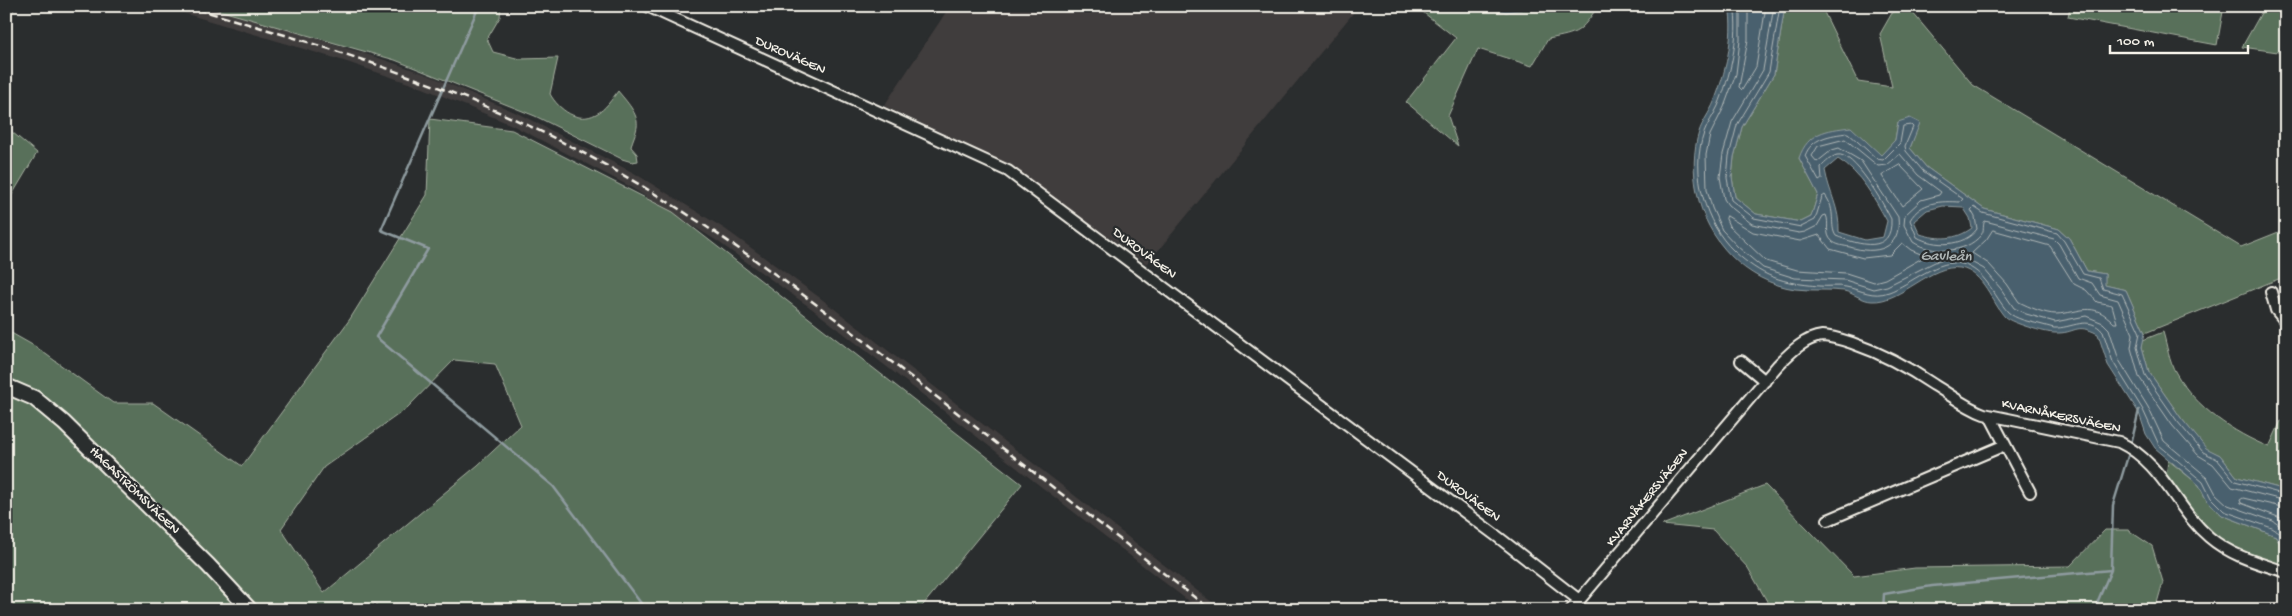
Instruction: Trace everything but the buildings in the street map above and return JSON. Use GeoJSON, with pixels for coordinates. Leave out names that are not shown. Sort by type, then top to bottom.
{"type":"FeatureCollection","features":[{"type":"Feature","properties":{"kind":"street","name":"DUROVÄGEN"},"geometry":{"type":"LineString","coordinates":[[647,6],[1008,171],[1579,600]]}},
{"type":"Feature","properties":{"kind":"street"},"geometry":{"type":"LineString","coordinates":[[2271,292],[2276,310],[2286,322]]}},
{"type":"Feature","properties":{"kind":"street","name":"KVARNÅKERSVÄGEN"},"geometry":{"type":"LineString","coordinates":[[1571,610],[1793,350],[1809,340],[1823,336],[1844,340],[1870,350],[1912,372],[1968,408],[1990,416],[2119,442],[2136,450],[2212,540],[2240,557],[2286,572]]}},
{"type":"Feature","properties":{"kind":"street"},"geometry":{"type":"LineString","coordinates":[[1741,361],[1765,381]]}},
{"type":"Feature","properties":{"kind":"street","name":"HAGASTRÖMSVÄGEN"},"geometry":{"type":"LineString","coordinates":[[6,386],[34,398],[64,423],[208,565],[250,610]]}},
{"type":"Feature","properties":{"kind":"street","name":"KVARNÅKERSVÄGEN"},"geometry":{"type":"LineString","coordinates":[[1990,416],[2030,492]]}},
{"type":"Feature","properties":{"kind":"street"},"geometry":{"type":"LineString","coordinates":[[1828,520],[2005,444]]}},
{"type":"Feature","properties":{"kind":"shaded area"},"geometry":{"type":"Polygon","coordinates":[[[160,6],[211,6],[428,75],[517,113],[634,173],[725,229],[819,297],[1222,610],[1200,610],[811,308],[717,241],[627,185],[512,125],[423,88],[344,61],[160,6]]]}},
{"type":"Feature","properties":{"kind":"shaded area"},"geometry":{"type":"Polygon","coordinates":[[[950,6],[1359,6],[1147,264],[1002,161],[884,106],[950,6]]]}},
{"type":"Feature","properties":{"kind":"green space"},"geometry":{"type":"Polygon","coordinates":[[[204,6],[501,6],[500,17],[487,39],[493,52],[520,59],[558,58],[550,94],[558,105],[576,116],[589,117],[599,112],[618,91],[636,117],[637,127],[631,147],[637,154],[638,161],[632,162],[622,159],[535,116],[395,60],[204,6]]]}},
{"type":"Feature","properties":{"kind":"green space"},"geometry":{"type":"Polygon","coordinates":[[[1415,6],[1485,6],[1506,12],[1547,6],[1598,6],[1587,22],[1578,30],[1548,39],[1532,66],[1478,49],[1448,116],[1458,146],[1406,102],[1456,38],[1415,6]]]}},
{"type":"Feature","properties":{"kind":"green space"},"geometry":{"type":"Polygon","coordinates":[[[1785,6],[1821,6],[1858,82],[1892,87],[1880,34],[1896,6],[1907,6],[1973,85],[2241,247],[2286,229],[2286,276],[2145,333],[2126,290],[2104,285],[2105,274],[2087,271],[2069,238],[2059,229],[1984,209],[1926,167],[1910,148],[1914,137],[1898,122],[1895,140],[1881,156],[1850,127],[1799,158],[1818,194],[1811,217],[1801,222],[1756,214],[1735,197],[1732,177],[1734,157],[1742,127],[1774,74],[1785,6]]]}},
{"type":"Feature","properties":{"kind":"green space"},"geometry":{"type":"Polygon","coordinates":[[[2070,6],[2224,6],[2217,45],[2068,17],[2070,6]]]}},
{"type":"Feature","properties":{"kind":"green space"},"geometry":{"type":"Polygon","coordinates":[[[2265,6],[2286,6],[2285,53],[2242,47],[2265,6]]]}},
{"type":"Feature","properties":{"kind":"green space"},"geometry":{"type":"Polygon","coordinates":[[[430,119],[512,130],[673,212],[1022,484],[919,610],[382,610],[375,603],[367,610],[6,610],[6,330],[36,347],[113,403],[153,403],[242,466],[350,319],[427,195],[430,119]],[[454,360],[406,409],[324,467],[281,529],[324,593],[478,465],[521,425],[495,364],[454,360]]]}},
{"type":"Feature","properties":{"kind":"green space"},"geometry":{"type":"Polygon","coordinates":[[[6,127],[37,153],[6,205],[6,127]]]}},
{"type":"Feature","properties":{"kind":"green space"},"geometry":{"type":"Polygon","coordinates":[[[2163,332],[2170,359],[2184,385],[2205,408],[2229,426],[2269,447],[2281,421],[2286,422],[2286,490],[2237,477],[2220,455],[2206,449],[2181,418],[2149,372],[2142,347],[2143,340],[2163,332]]]}},
{"type":"Feature","properties":{"kind":"green space"},"geometry":{"type":"Polygon","coordinates":[[[2168,460],[2199,485],[2207,501],[2222,515],[2276,536],[2283,549],[2286,550],[2286,573],[2232,559],[2210,541],[2166,478],[2168,460]]]}},
{"type":"Feature","properties":{"kind":"green space"},"geometry":{"type":"Polygon","coordinates":[[[1765,485],[1854,576],[1915,568],[2070,566],[2105,530],[2128,530],[2152,546],[2163,582],[2155,610],[1772,610],[1748,568],[1713,530],[1662,525],[1765,485]]]}},
{"type":"Feature","properties":{"kind":"water"},"geometry":{"type":"Polygon","coordinates":[[[1485,6],[1547,6],[1506,12],[1485,6]]]}},
{"type":"Feature","properties":{"kind":"water","name":"Gavleån"},"geometry":{"type":"Polygon","coordinates":[[[1729,6],[1785,6],[1774,74],[1742,127],[1734,157],[1732,177],[1735,197],[1756,214],[1801,222],[1811,217],[1818,194],[1799,158],[1807,143],[1813,138],[1826,131],[1851,127],[1881,155],[1895,140],[1898,122],[1910,118],[1920,123],[1910,148],[1926,167],[1984,209],[2059,229],[2069,238],[2087,271],[2105,274],[2105,285],[2126,290],[2145,333],[2142,347],[2149,372],[2181,418],[2206,448],[2220,455],[2237,477],[2286,490],[2286,550],[2283,549],[2276,536],[2222,515],[2207,501],[2199,485],[2155,448],[2146,434],[2139,413],[2108,365],[2098,334],[2085,329],[2050,333],[2014,322],[2005,317],[2000,311],[1987,289],[1975,275],[1960,268],[1938,271],[1894,296],[1872,301],[1844,291],[1801,290],[1777,285],[1760,278],[1731,256],[1719,242],[1702,210],[1697,192],[1694,162],[1699,132],[1714,102],[1722,80],[1730,43],[1731,18],[1729,6]],[[1838,159],[1825,170],[1838,215],[1839,232],[1865,240],[1883,237],[1887,221],[1854,171],[1838,159]],[[1943,206],[1927,210],[1914,221],[1920,234],[1947,238],[1960,235],[1972,228],[1970,218],[1963,207],[1943,206]]]}},
{"type":"Feature","properties":{"kind":"waterway"},"geometry":{"type":"LineString","coordinates":[[479,6],[381,230],[428,249],[376,337],[553,486],[646,610]]}},
{"type":"Feature","properties":{"kind":"waterway"},"geometry":{"type":"LineString","coordinates":[[2132,440],[2139,410]]}},
{"type":"Feature","properties":{"kind":"waterway"},"geometry":{"type":"LineString","coordinates":[[2094,610],[2111,570],[2113,505],[2128,456]]}},
{"type":"Feature","properties":{"kind":"waterway"},"geometry":{"type":"LineString","coordinates":[[1883,610],[1884,594],[1932,586],[2111,570]]}},
{"type":"Feature","properties":{"kind":"railway"},"geometry":{"type":"LineString","coordinates":[[186,6],[340,52],[441,88],[539,131],[631,180],[675,206],[799,292],[1211,610]]}}]}
